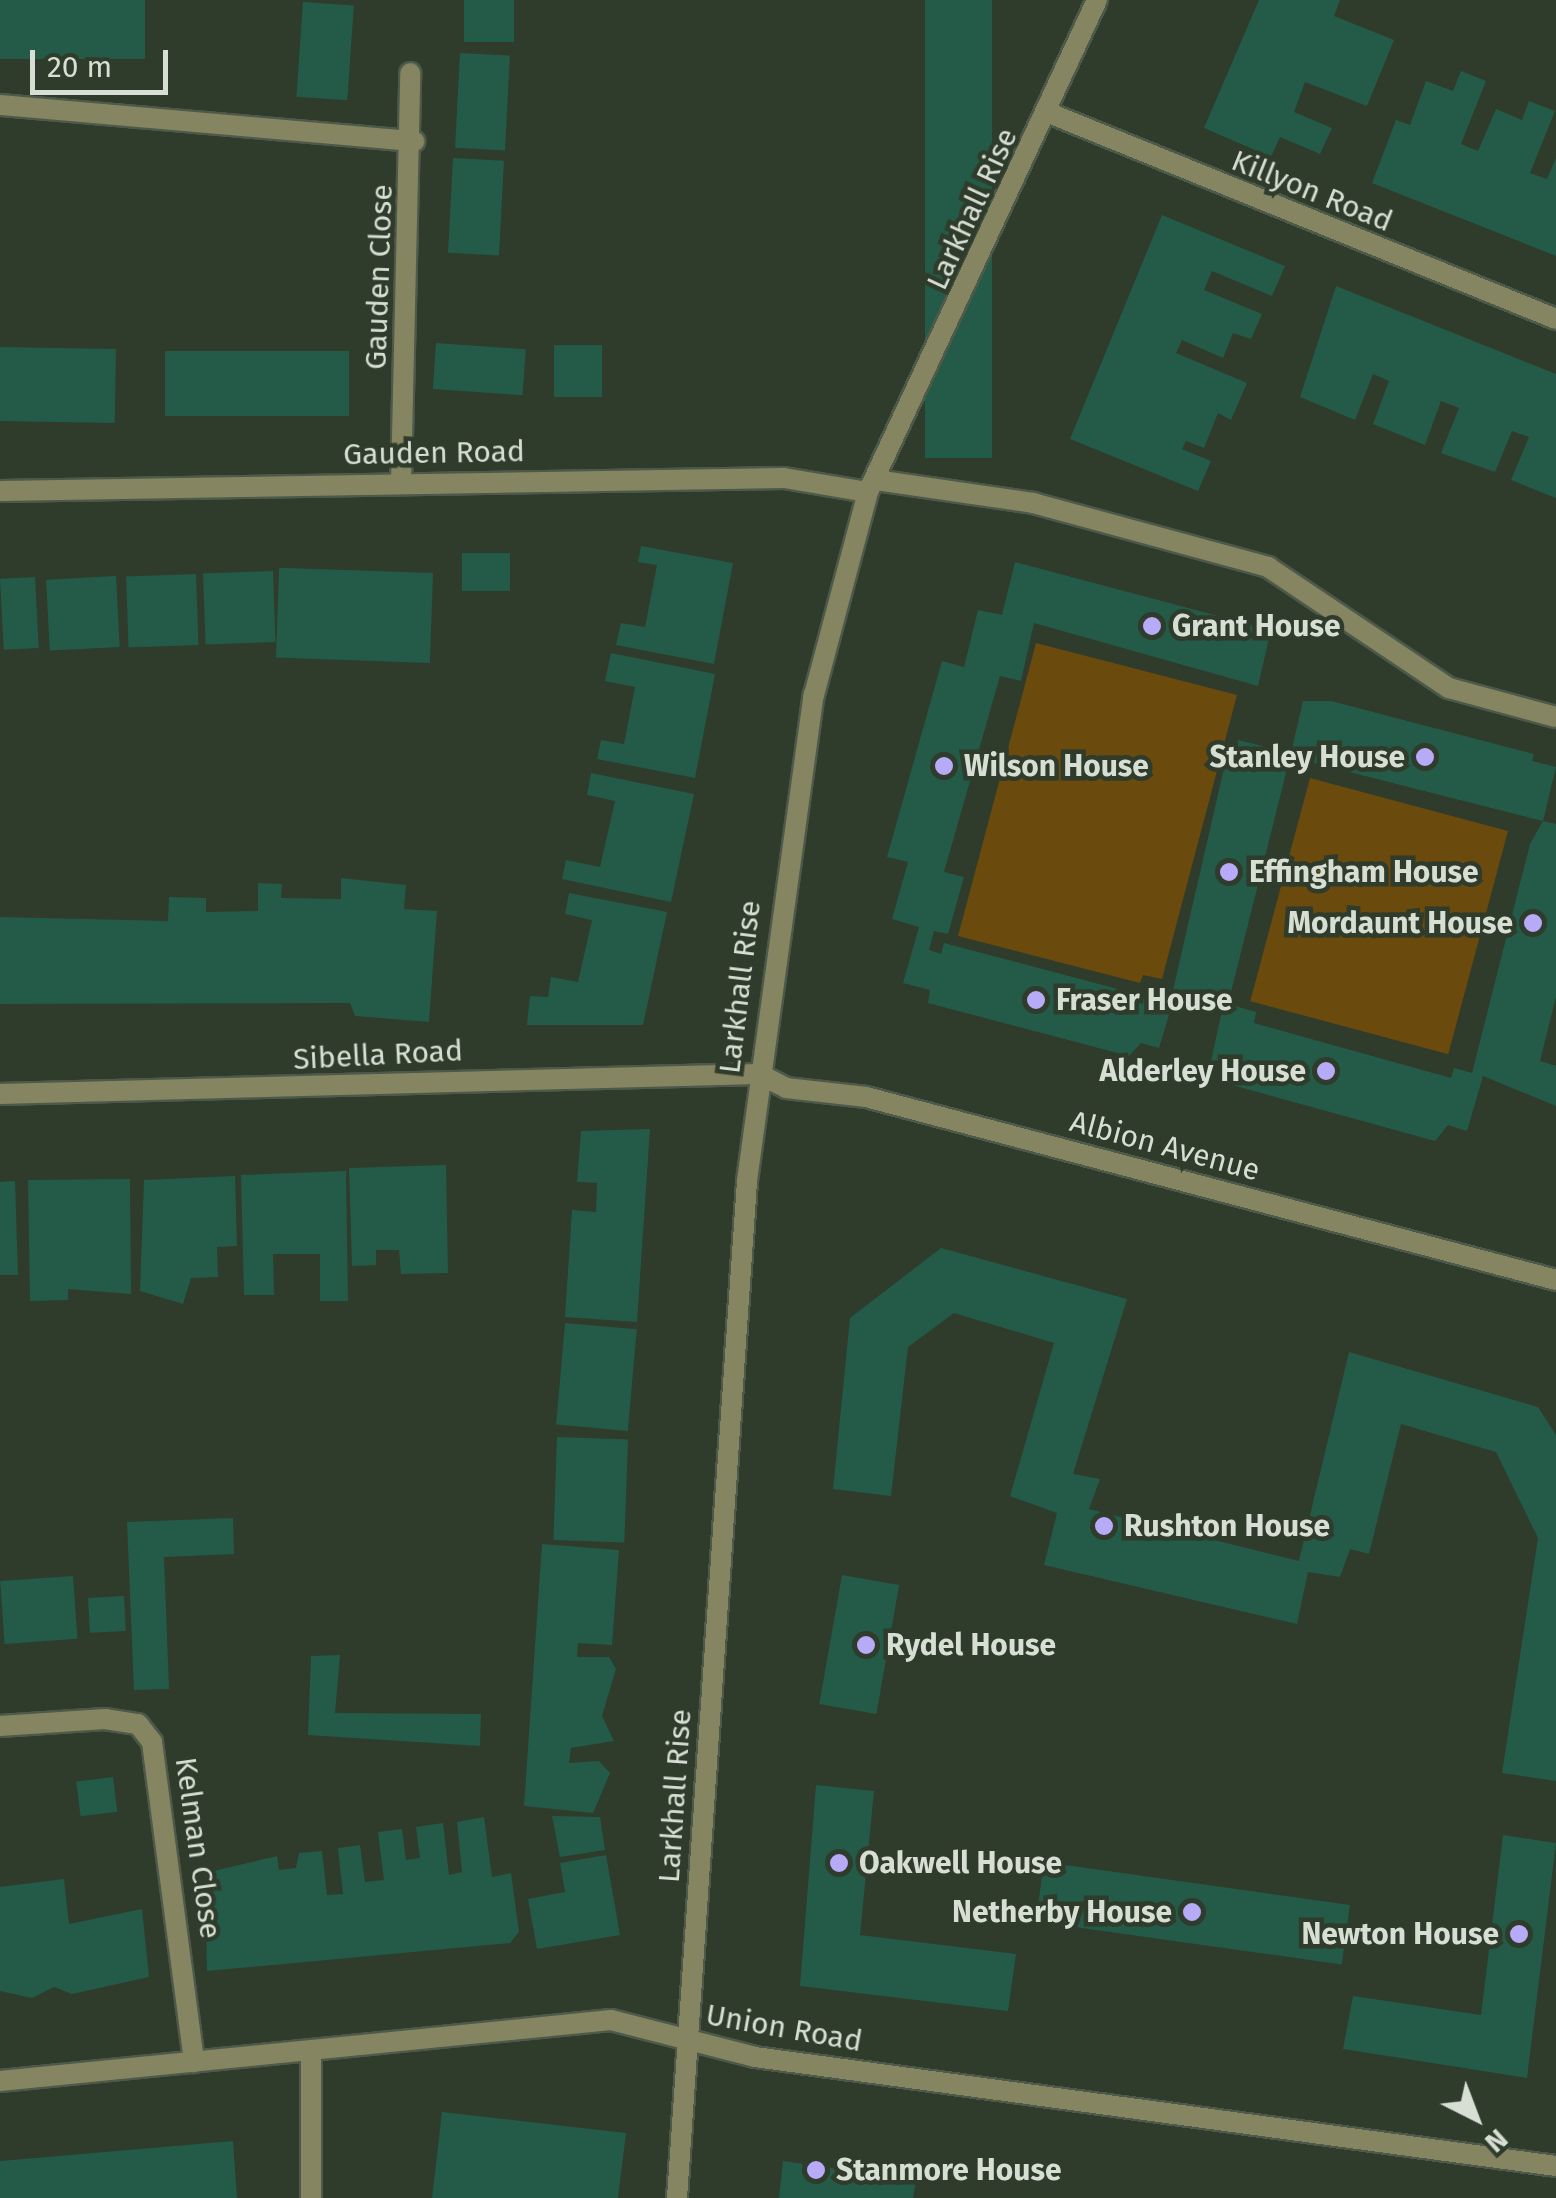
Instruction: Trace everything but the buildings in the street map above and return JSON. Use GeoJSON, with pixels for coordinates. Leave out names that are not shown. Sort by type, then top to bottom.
{"type":"FeatureCollection","features":[{"type":"Feature","properties":{"kind":"street","name":"Larkhall Rise"},"geometry":{"type":"LineString","coordinates":[[677,2198],[684,2040],[759,1074],[814,695],[872,486],[1049,113],[1098,0]]}},
{"type":"Feature","properties":{"kind":"street","name":"Gauden Close"},"geometry":{"type":"LineString","coordinates":[[401,482],[414,142],[410,73]]}},
{"type":"Feature","properties":{"kind":"street"},"geometry":{"type":"LineString","coordinates":[[0,105],[414,142]]}},
{"type":"Feature","properties":{"kind":"street","name":"Killyon Road"},"geometry":{"type":"LineString","coordinates":[[1049,113],[1118,137],[1222,189],[1556,319]]}},
{"type":"Feature","properties":{"kind":"street","name":"Gauden Road"},"geometry":{"type":"LineString","coordinates":[[0,491],[784,478],[1034,502],[1268,567],[1449,688],[1556,718]]}},
{"type":"Feature","properties":{"kind":"street","name":"Sibella Road"},"geometry":{"type":"LineString","coordinates":[[0,1094],[759,1074]]}},
{"type":"Feature","properties":{"kind":"street","name":"Albion Avenue"},"geometry":{"type":"LineString","coordinates":[[759,1074],[786,1088],[900,1107],[1556,1280]]}},
{"type":"Feature","properties":{"kind":"street","name":"Kelman Close"},"geometry":{"type":"LineString","coordinates":[[0,1726],[105,1719],[138,1724],[152,1742],[194,2062]]}},
{"type":"Feature","properties":{"kind":"street","name":"Union Road"},"geometry":{"type":"LineString","coordinates":[[0,2081],[595,2020],[876,2075],[1556,2166]]}},
{"type":"Feature","properties":{"kind":"street"},"geometry":{"type":"LineString","coordinates":[[310,2051],[311,2198]]}},
{"type":"Feature","properties":{"kind":"shaded area"},"geometry":{"type":"Polygon","coordinates":[[[1036,643],[1237,695],[1162,979],[1143,975],[1140,983],[958,936],[1036,643]]]}},
{"type":"Feature","properties":{"kind":"shaded area"},"geometry":{"type":"Polygon","coordinates":[[[1310,778],[1508,831],[1448,1054],[1250,1001],[1310,778]]]}},
{"type":"Feature","properties":{"kind":"place","name":"Grant House"},"geometry":{"type":"Point","coordinates":[1152,626]}},
{"type":"Feature","properties":{"kind":"place","name":"Stanley House"},"geometry":{"type":"Point","coordinates":[1425,757]}},
{"type":"Feature","properties":{"kind":"place","name":"Wilson House"},"geometry":{"type":"Point","coordinates":[944,766]}},
{"type":"Feature","properties":{"kind":"place","name":"Effingham House"},"geometry":{"type":"Point","coordinates":[1229,872]}},
{"type":"Feature","properties":{"kind":"place","name":"Mordaunt House"},"geometry":{"type":"Point","coordinates":[1533,923]}},
{"type":"Feature","properties":{"kind":"place","name":"Fraser House"},"geometry":{"type":"Point","coordinates":[1036,1000]}},
{"type":"Feature","properties":{"kind":"place","name":"Alderley House"},"geometry":{"type":"Point","coordinates":[1326,1071]}},
{"type":"Feature","properties":{"kind":"place","name":"Rushton House"},"geometry":{"type":"Point","coordinates":[1104,1526]}},
{"type":"Feature","properties":{"kind":"place","name":"Rydel House"},"geometry":{"type":"Point","coordinates":[866,1645]}},
{"type":"Feature","properties":{"kind":"place","name":"Oakwell House"},"geometry":{"type":"Point","coordinates":[839,1863]}},
{"type":"Feature","properties":{"kind":"place","name":"Netherby House"},"geometry":{"type":"Point","coordinates":[1192,1912]}},
{"type":"Feature","properties":{"kind":"place","name":"Newton House"},"geometry":{"type":"Point","coordinates":[1519,1934]}},
{"type":"Feature","properties":{"kind":"place","name":"Stanmore House"},"geometry":{"type":"Point","coordinates":[816,2170]}}]}
